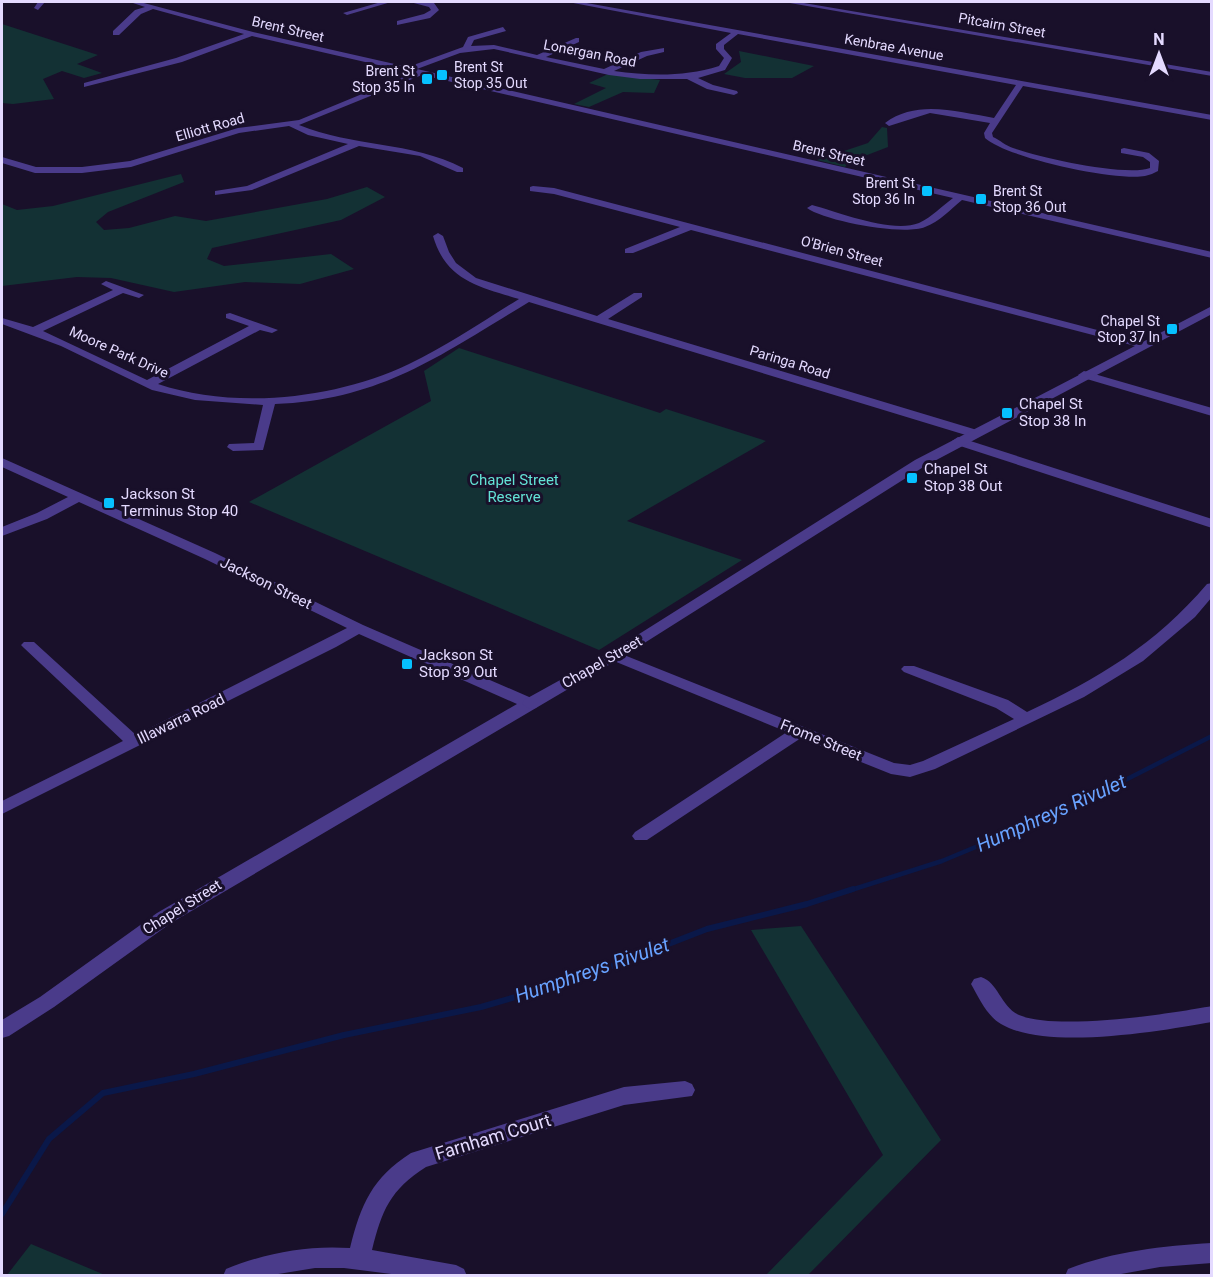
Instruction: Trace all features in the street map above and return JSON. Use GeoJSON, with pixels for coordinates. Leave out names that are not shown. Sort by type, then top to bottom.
{"type":"FeatureCollection","features":[{"type":"Feature","properties":{"kind":"street","name":"Brent Street"},"geometry":{"type":"LineString","coordinates":[[135,2],[252,34],[572,111],[617,118],[1212,255]]}},
{"type":"Feature","properties":{"kind":"street"},"geometry":{"type":"LineString","coordinates":[[347,13],[387,2]]}},
{"type":"Feature","properties":{"kind":"street"},"geometry":{"type":"LineString","coordinates":[[400,23],[435,12],[435,8],[431,5],[413,2]]}},
{"type":"Feature","properties":{"kind":"street","name":"Kenbrae Avenue"},"geometry":{"type":"LineString","coordinates":[[572,2],[1212,118]]}},
{"type":"Feature","properties":{"kind":"street","name":"Pitcairn Street"},"geometry":{"type":"LineString","coordinates":[[788,2],[1212,74]]}},
{"type":"Feature","properties":{"kind":"street"},"geometry":{"type":"LineString","coordinates":[[116,33],[138,12],[152,7]]}},
{"type":"Feature","properties":{"kind":"street"},"geometry":{"type":"LineString","coordinates":[[467,47],[471,39],[502,29]]}},
{"type":"Feature","properties":{"kind":"street","name":"Lonergan Road"},"geometry":{"type":"LineString","coordinates":[[406,70],[467,47],[494,47],[646,77],[690,77],[722,68],[728,58],[720,49],[720,44],[737,32]]}},
{"type":"Feature","properties":{"kind":"street"},"geometry":{"type":"LineString","coordinates":[[87,81],[99,81],[174,61],[252,34]]}},
{"type":"Feature","properties":{"kind":"street"},"geometry":{"type":"LineString","coordinates":[[539,57],[576,40]]}},
{"type":"Feature","properties":{"kind":"street"},"geometry":{"type":"LineString","coordinates":[[607,71],[644,54],[661,50]]}},
{"type":"Feature","properties":{"kind":"street","name":"Elliott Road"},"geometry":{"type":"LineString","coordinates":[[2,160],[35,170],[114,167],[138,163],[230,133],[292,125],[419,73]]}},
{"type":"Feature","properties":{"kind":"street"},"geometry":{"type":"LineString","coordinates":[[690,77],[710,87],[734,93]]}},
{"type":"Feature","properties":{"kind":"street"},"geometry":{"type":"LineString","coordinates":[[1021,83],[987,135],[996,145],[1121,174],[1144,174],[1155,169],[1155,160],[1150,156],[1124,151]]}},
{"type":"Feature","properties":{"kind":"street"},"geometry":{"type":"LineString","coordinates":[[889,123],[930,110],[995,121]]}},
{"type":"Feature","properties":{"kind":"street"},"geometry":{"type":"LineString","coordinates":[[292,125],[358,143],[436,159],[460,170]]}},
{"type":"Feature","properties":{"kind":"street"},"geometry":{"type":"LineString","coordinates":[[218,193],[235,195],[358,143]]}},
{"type":"Feature","properties":{"kind":"street","name":"O'Brien Street"},"geometry":{"type":"LineString","coordinates":[[533,189],[554,191],[691,226],[1143,345]]}},
{"type":"Feature","properties":{"kind":"street"},"geometry":{"type":"LineString","coordinates":[[812,208],[886,226],[906,228],[923,225],[960,197]]}},
{"type":"Feature","properties":{"kind":"street"},"geometry":{"type":"LineString","coordinates":[[629,251],[691,226]]}},
{"type":"Feature","properties":{"kind":"street","name":"Paringa Road"},"geometry":{"type":"LineString","coordinates":[[438,236],[444,256],[459,273],[481,284],[973,434]]}},
{"type":"Feature","properties":{"kind":"street"},"geometry":{"type":"LineString","coordinates":[[106,284],[139,295]]}},
{"type":"Feature","properties":{"kind":"street"},"geometry":{"type":"LineString","coordinates":[[34,331],[121,290]]}},
{"type":"Feature","properties":{"kind":"street"},"geometry":{"type":"LineString","coordinates":[[598,321],[638,295]]}},
{"type":"Feature","properties":{"kind":"street","name":"Moore Park Drive"},"geometry":{"type":"LineString","coordinates":[[4,316],[148,384],[193,396],[270,400],[335,393],[396,375],[527,299]]}},
{"type":"Feature","properties":{"kind":"street","name":"Chapel Street"},"geometry":{"type":"LineString","coordinates":[[2,1030],[47,1002],[164,918],[614,656],[889,482],[958,441],[1212,309]]}},
{"type":"Feature","properties":{"kind":"street"},"geometry":{"type":"LineString","coordinates":[[230,316],[272,330]]}},
{"type":"Feature","properties":{"kind":"street"},"geometry":{"type":"LineString","coordinates":[[148,384],[258,326]]}},
{"type":"Feature","properties":{"kind":"street"},"geometry":{"type":"LineString","coordinates":[[1084,375],[1212,412]]}},
{"type":"Feature","properties":{"kind":"street"},"geometry":{"type":"LineString","coordinates":[[259,447],[270,400]]}},
{"type":"Feature","properties":{"kind":"street"},"geometry":{"type":"LineString","coordinates":[[958,441],[1212,524]]}},
{"type":"Feature","properties":{"kind":"street"},"geometry":{"type":"LineString","coordinates":[[233,447],[273,446]]}},
{"type":"Feature","properties":{"kind":"street","name":"Jackson Street"},"geometry":{"type":"LineString","coordinates":[[2,462],[210,556],[358,628],[530,704]]}},
{"type":"Feature","properties":{"kind":"street"},"geometry":{"type":"LineString","coordinates":[[2,531],[42,516],[78,496]]}},
{"type":"Feature","properties":{"kind":"street","name":"Frome Street"},"geometry":{"type":"LineString","coordinates":[[614,656],[891,768],[910,771],[1095,686],[1134,661],[1173,629],[1212,587]]}},
{"type":"Feature","properties":{"kind":"street","name":"Illawarra Road"},"geometry":{"type":"LineString","coordinates":[[2,808],[331,644],[358,628]]}},
{"type":"Feature","properties":{"kind":"street"},"geometry":{"type":"LineString","coordinates":[[29,645],[134,742]]}},
{"type":"Feature","properties":{"kind":"street"},"geometry":{"type":"LineString","coordinates":[[909,669],[1002,704],[1026,719]]}},
{"type":"Feature","properties":{"kind":"street"},"geometry":{"type":"LineString","coordinates":[[641,836],[799,732]]}},
{"type":"Feature","properties":{"kind":"street"},"geometry":{"type":"LineString","coordinates":[[981,984],[997,1011],[1024,1026],[1044,1029],[1148,1024],[1212,1014]]}},
{"type":"Feature","properties":{"kind":"street","name":"Farnham Court"},"geometry":{"type":"LineString","coordinates":[[359,1259],[370,1211],[378,1196],[400,1170],[419,1160],[624,1096],[685,1090]]}},
{"type":"Feature","properties":{"kind":"street"},"geometry":{"type":"LineString","coordinates":[[1076,1275],[1109,1264],[1138,1259],[1212,1253]]}},
{"type":"Feature","properties":{"kind":"street"},"geometry":{"type":"LineString","coordinates":[[234,1275],[271,1262],[302,1259],[359,1259],[456,1275]]}},
{"type":"Feature","properties":{"kind":"green space"},"geometry":{"type":"Polygon","coordinates":[[[2,24],[98,55],[77,64],[102,73],[84,78],[62,71],[43,79],[54,99],[13,104],[2,103],[2,24]]]}},
{"type":"Feature","properties":{"kind":"green space"},"geometry":{"type":"Polygon","coordinates":[[[739,51],[814,66],[792,78],[745,78],[724,74],[741,62],[739,51]]]}},
{"type":"Feature","properties":{"kind":"green space"},"geometry":{"type":"Polygon","coordinates":[[[608,74],[660,80],[654,93],[623,92],[589,107],[574,104],[606,88],[589,83],[608,74]]]}},
{"type":"Feature","properties":{"kind":"green space"},"geometry":{"type":"Polygon","coordinates":[[[882,127],[887,128],[888,147],[849,162],[845,167],[817,160],[868,143],[882,127]]]}},
{"type":"Feature","properties":{"kind":"green space"},"geometry":{"type":"Polygon","coordinates":[[[181,174],[184,182],[108,212],[96,222],[104,230],[129,228],[175,216],[206,221],[327,199],[367,187],[385,197],[341,220],[212,248],[207,259],[224,266],[331,254],[354,269],[300,284],[245,282],[174,292],[111,278],[77,277],[2,286],[2,204],[17,210],[53,206],[181,174]]]}},
{"type":"Feature","properties":{"kind":"green space","name":"Chapel Street Reserve"},"geometry":{"type":"Polygon","coordinates":[[[459,348],[660,413],[666,409],[766,441],[627,521],[742,560],[599,650],[249,502],[431,401],[424,371],[459,348]]]}},
{"type":"Feature","properties":{"kind":"green space"},"geometry":{"type":"Polygon","coordinates":[[[801,926],[941,1140],[808,1275],[766,1275],[883,1155],[751,930],[801,926]]]}},
{"type":"Feature","properties":{"kind":"green space"},"geometry":{"type":"Polygon","coordinates":[[[31,1244],[105,1275],[7,1275],[31,1244]]]}},
{"type":"Feature","properties":{"kind":"waterway","name":"Humphreys Rivulet"},"geometry":{"type":"LineString","coordinates":[[848,891],[942,861],[1074,806],[1212,736]]}},
{"type":"Feature","properties":{"kind":"waterway","name":"Humphreys Rivulet"},"geometry":{"type":"LineString","coordinates":[[2,1214],[49,1139],[103,1093],[194,1074],[344,1035],[481,1007],[581,978],[707,929],[807,904],[853,889]]}},
{"type":"Feature","properties":{"kind":"place","name":"Brent St Stop 35 Out"},"geometry":{"type":"Point","coordinates":[442,75]}},
{"type":"Feature","properties":{"kind":"place","name":"Brent St Stop 35 In"},"geometry":{"type":"Point","coordinates":[427,79]}},
{"type":"Feature","properties":{"kind":"place","name":"Brent St Stop 36 In"},"geometry":{"type":"Point","coordinates":[927,191]}},
{"type":"Feature","properties":{"kind":"place","name":"Brent St Stop 36 Out"},"geometry":{"type":"Point","coordinates":[981,199]}},
{"type":"Feature","properties":{"kind":"place","name":"Chapel St Stop 37 In"},"geometry":{"type":"Point","coordinates":[1172,329]}},
{"type":"Feature","properties":{"kind":"place","name":"Chapel St Stop 38 In"},"geometry":{"type":"Point","coordinates":[1007,413]}},
{"type":"Feature","properties":{"kind":"place","name":"Chapel St Stop 38 Out"},"geometry":{"type":"Point","coordinates":[912,478]}},
{"type":"Feature","properties":{"kind":"place","name":"Jackson St Terminus Stop 40"},"geometry":{"type":"Point","coordinates":[109,503]}},
{"type":"Feature","properties":{"kind":"place","name":"Jackson St Stop 39 Out"},"geometry":{"type":"Point","coordinates":[407,664]}}]}
